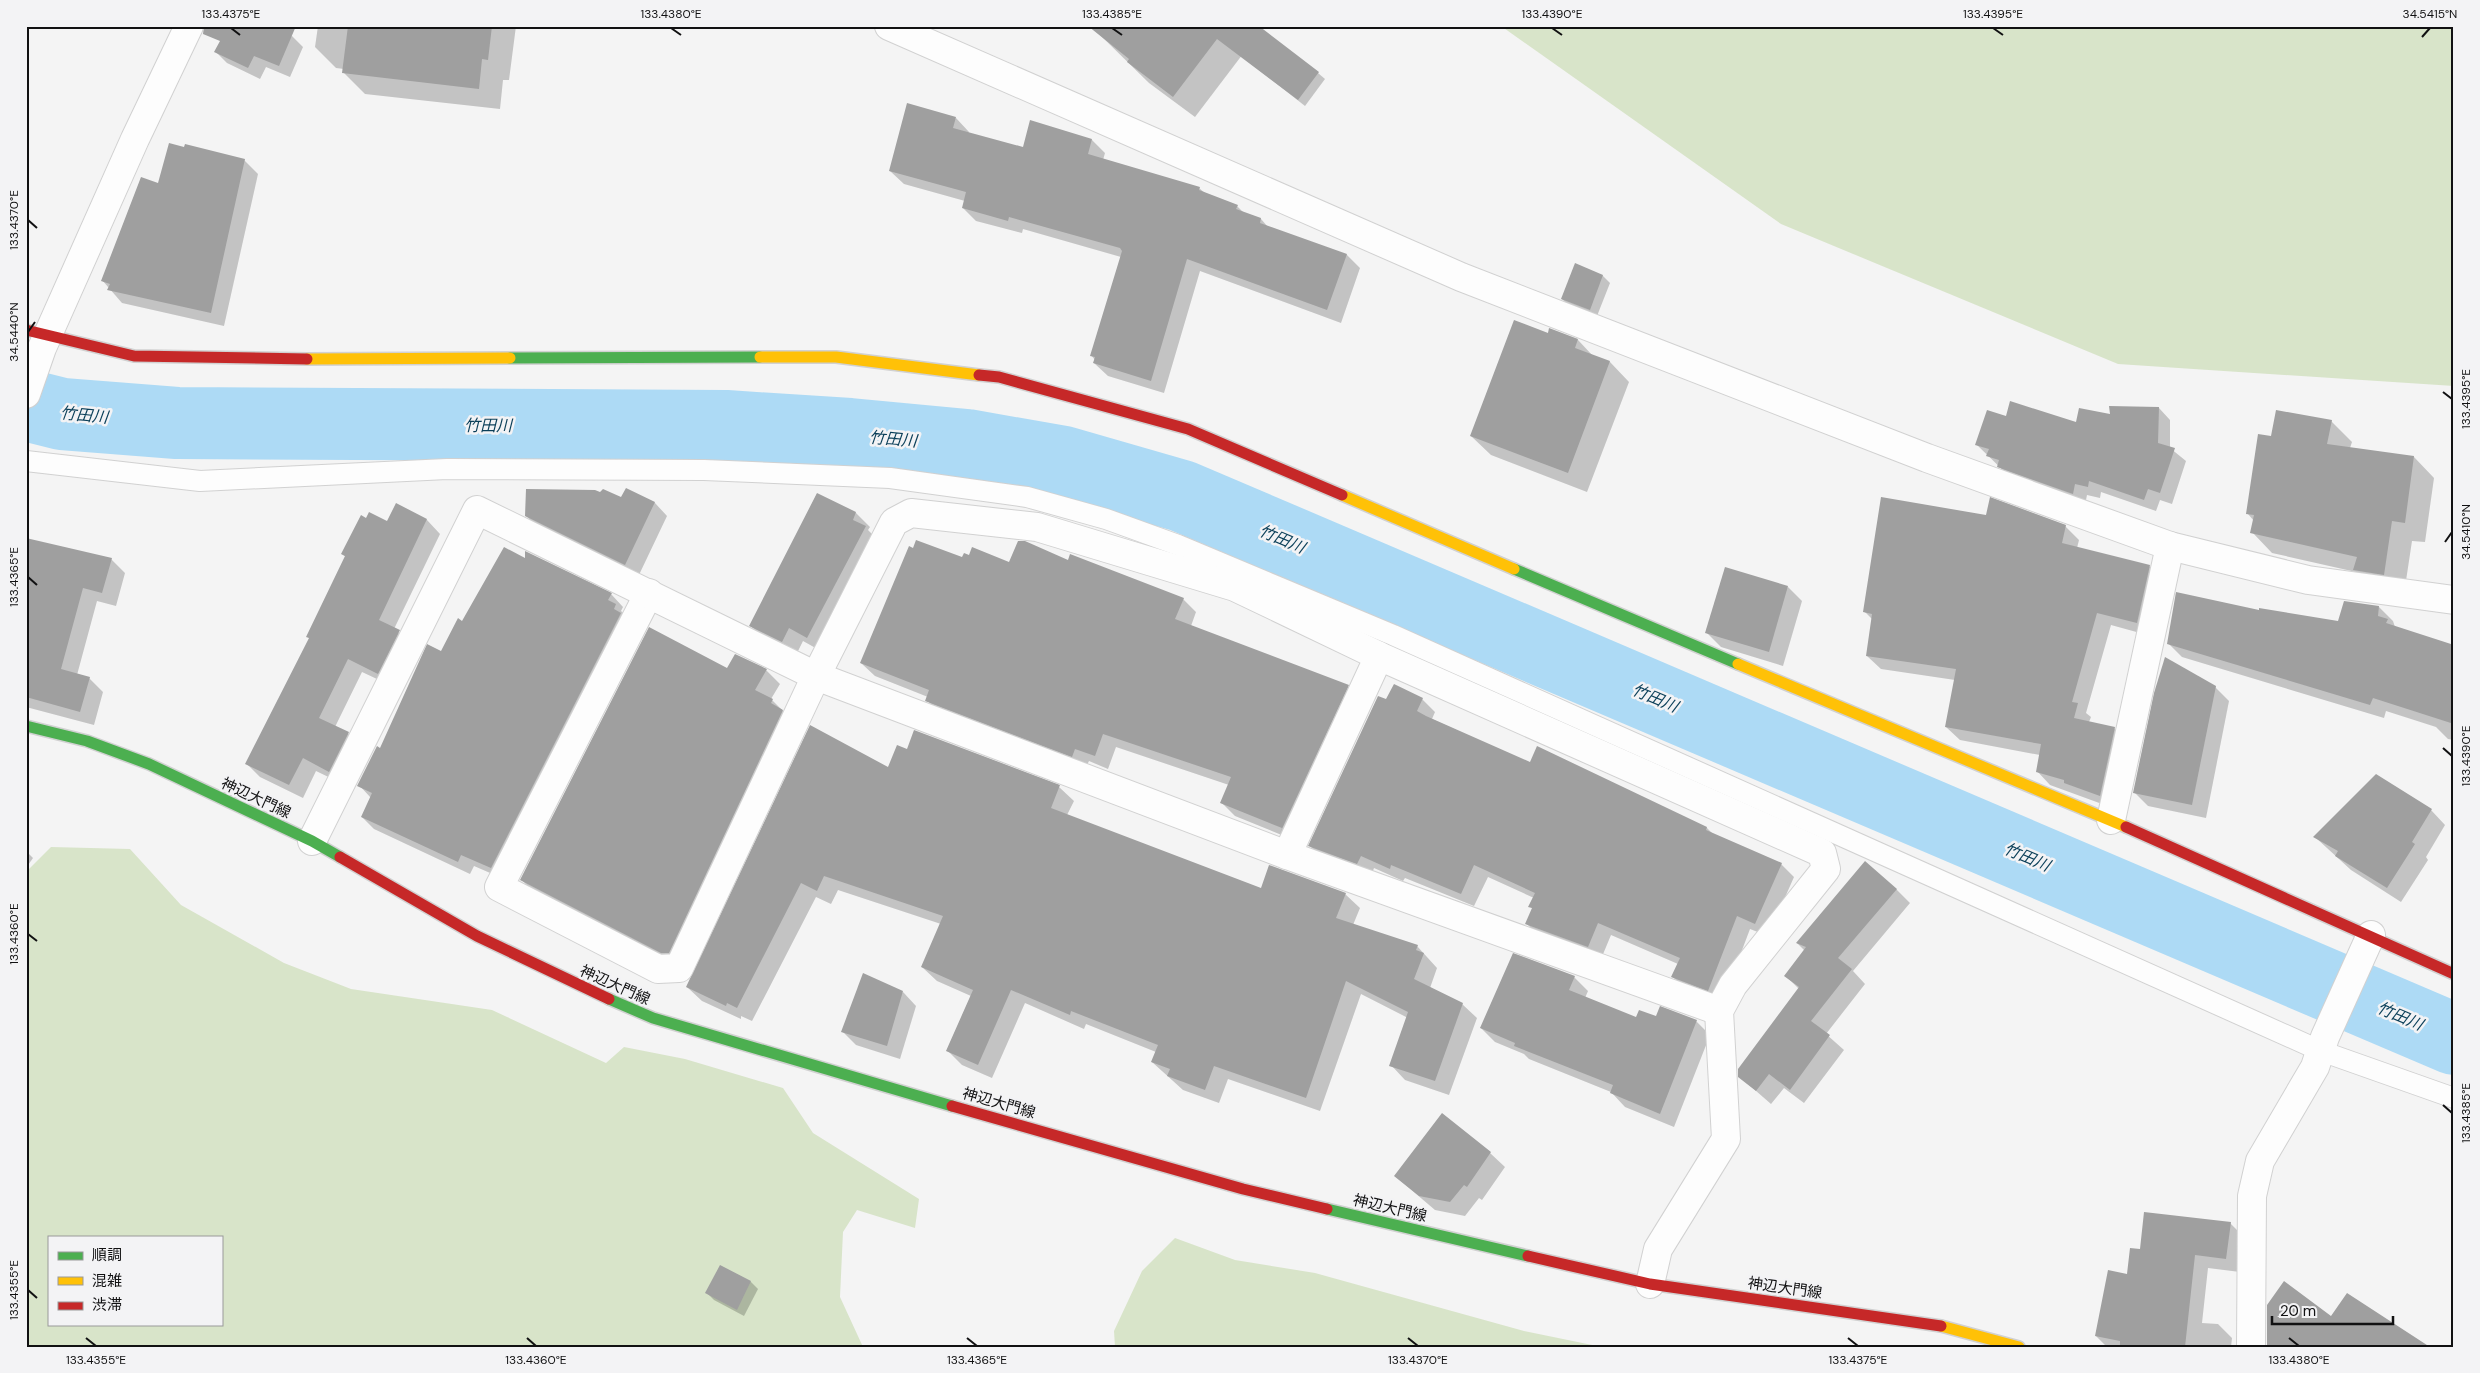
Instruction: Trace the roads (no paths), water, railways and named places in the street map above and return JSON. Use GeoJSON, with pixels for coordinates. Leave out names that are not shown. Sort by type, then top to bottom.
{"type":"FeatureCollection","features":[{"type":"Feature","properties":{"kind":"street"},"geometry":{"type":"LineString","coordinates":[[26,394],[38,337],[189,26]]}},
{"type":"Feature","properties":{"kind":"street"},"geometry":{"type":"LineString","coordinates":[[889,26],[1461,276],[1927,458],[2170,546],[2308,580],[2454,600]]}},
{"type":"Feature","properties":{"kind":"street"},"geometry":{"type":"LineString","coordinates":[[38,337],[134,356],[288,360],[836,357],[999,377],[1188,429],[1532,578],[2111,820],[2368,940],[2454,974]]}},
{"type":"Feature","properties":{"kind":"street"},"geometry":{"type":"LineString","coordinates":[[312,841],[477,510],[816,676],[1288,855],[1719,1010]]}},
{"type":"Feature","properties":{"kind":"street"},"geometry":{"type":"LineString","coordinates":[[649,593],[499,887],[658,969],[679,968],[816,676],[894,522],[911,513],[1036,527],[1235,588],[1380,656],[1822,854],[1826,869],[1733,985],[1719,1010],[1726,1140],[1658,1249],[1650,1284]]}},
{"type":"Feature","properties":{"kind":"street"},"geometry":{"type":"LineString","coordinates":[[2111,820],[2170,546]]}},
{"type":"Feature","properties":{"kind":"street"},"geometry":{"type":"LineString","coordinates":[[1288,855],[1380,656]]}},
{"type":"Feature","properties":{"kind":"street","name":"神辺大門線"},"geometry":{"type":"LineString","coordinates":[[26,726],[87,741],[149,764],[312,841],[477,936],[566,980],[654,1018],[820,1068],[1243,1189],[1650,1284],[1931,1323],[2018,1347]]}},
{"type":"Feature","properties":{"kind":"street"},"geometry":{"type":"LineString","coordinates":[[2251,1347],[2252,1196],[2260,1161],[2315,1067],[2368,940]]}},
{"type":"Feature","properties":{"kind":"lane"},"geometry":{"type":"LineString","coordinates":[[26,461],[200,481],[448,469],[704,470],[890,478],[1026,496],[1106,519],[1178,545],[1393,635],[2323,1044],[2454,1098]]}},
{"type":"Feature","properties":{"kind":"waterway","name":"竹田川"},"geometry":{"type":"LineString","coordinates":[[26,405],[62,414],[177,423],[726,426],[850,434],[967,445],[1064,462],[1182,496],[2454,1039]]}}]}
